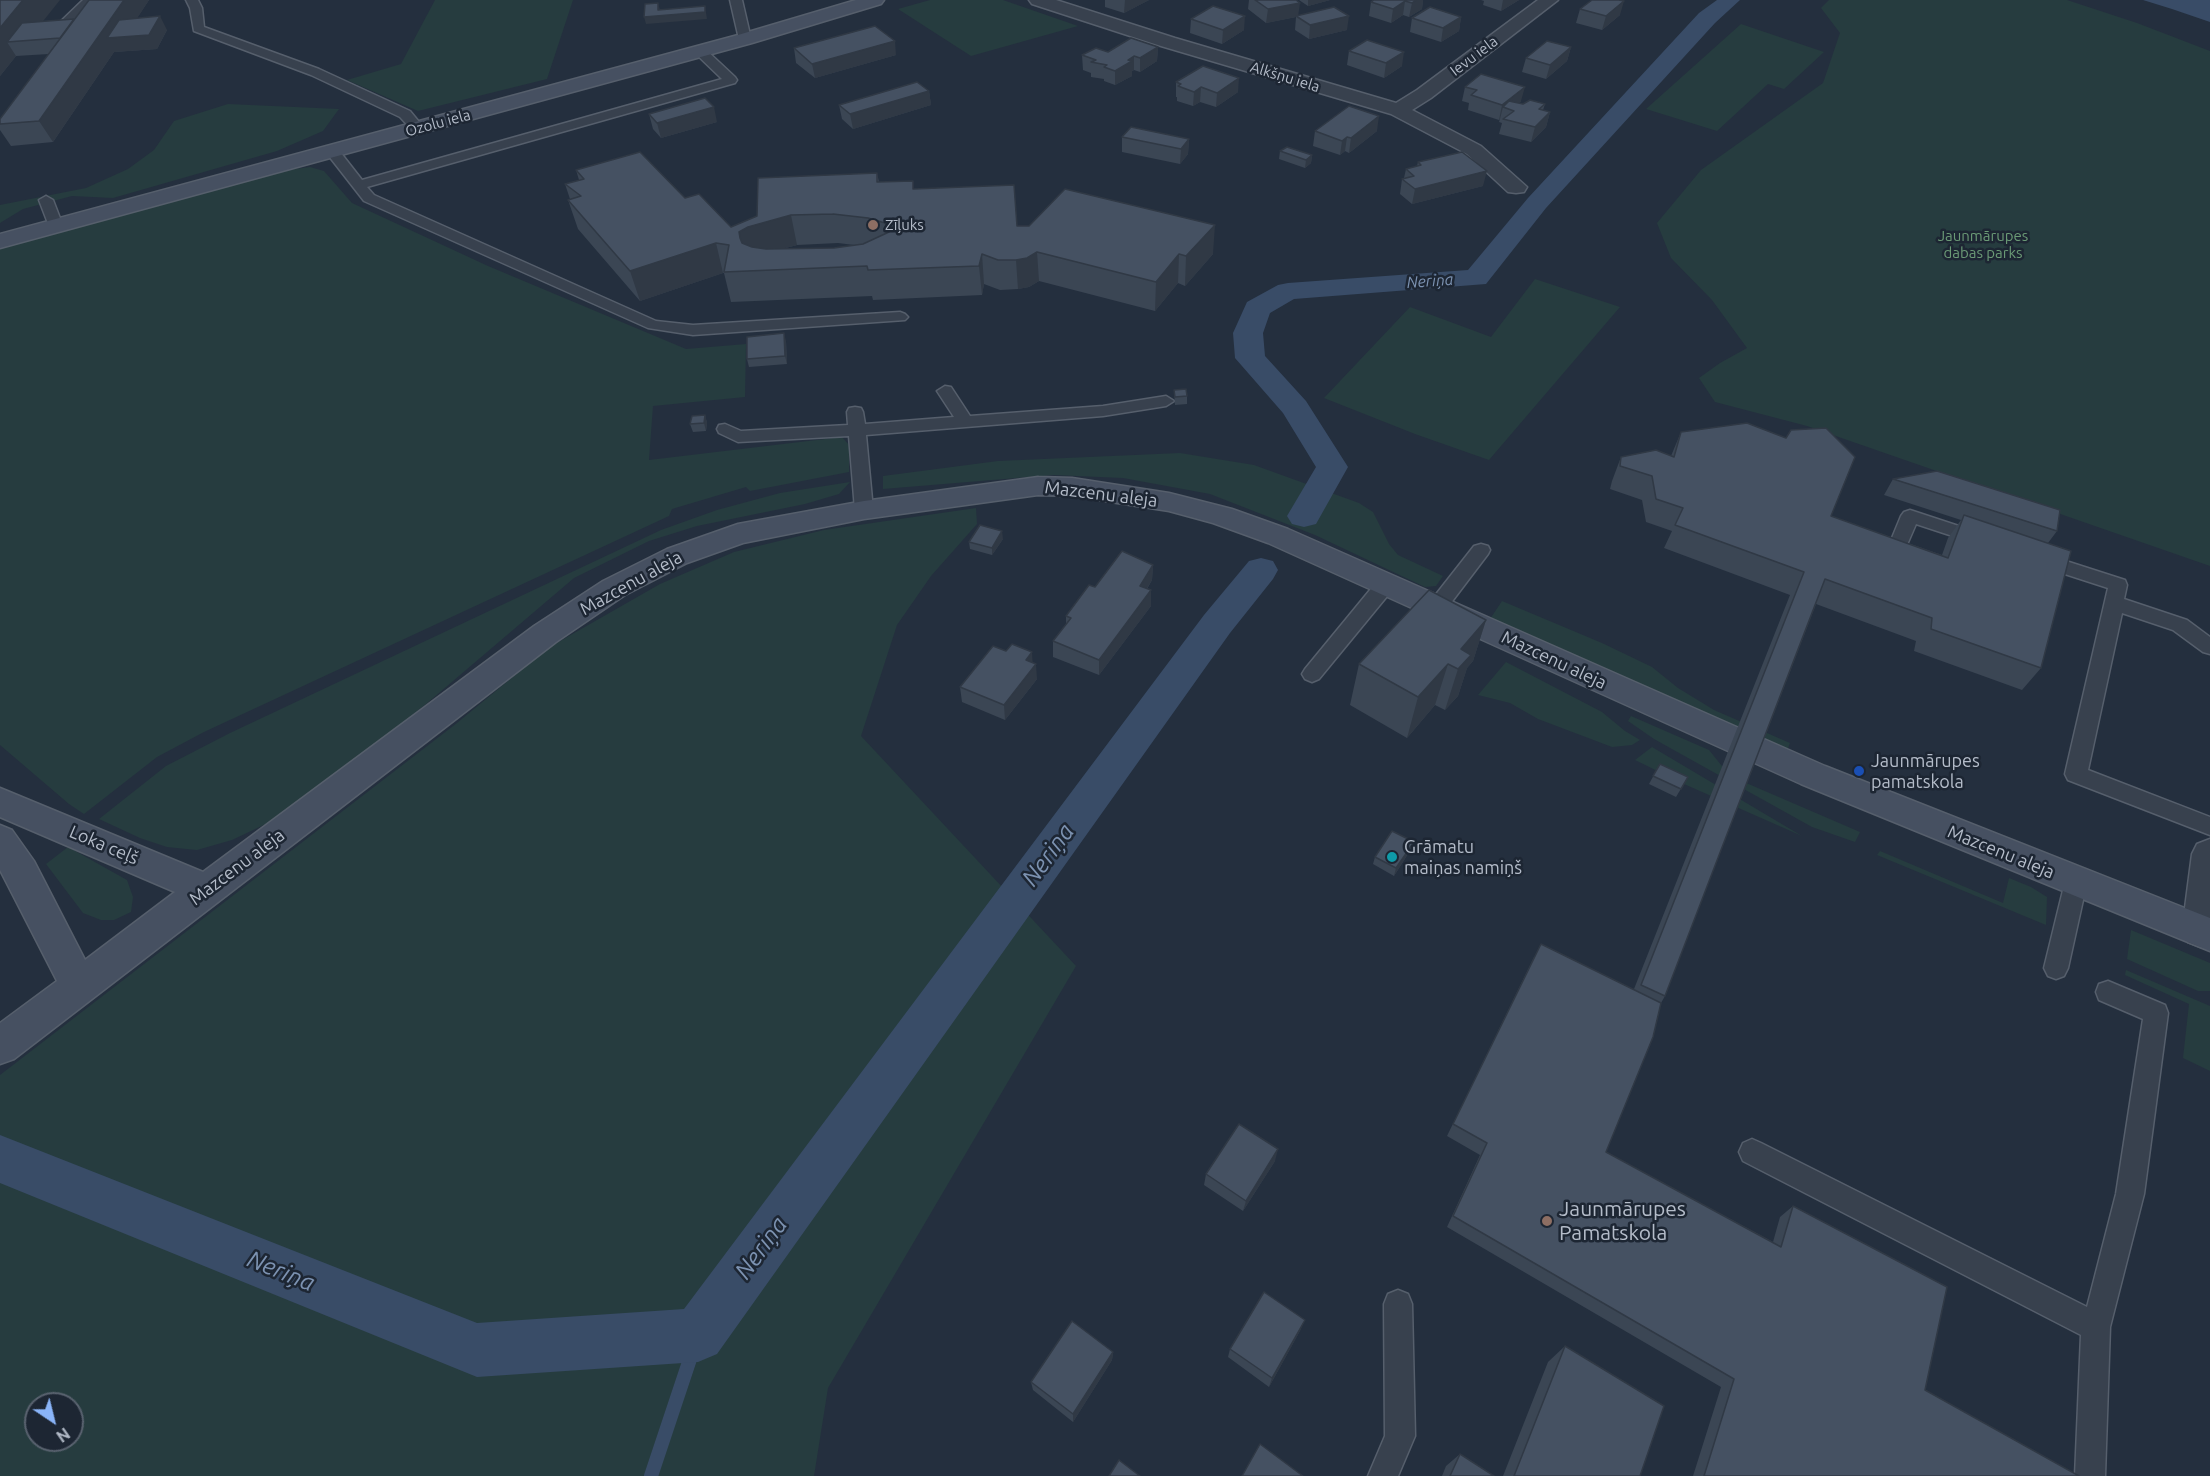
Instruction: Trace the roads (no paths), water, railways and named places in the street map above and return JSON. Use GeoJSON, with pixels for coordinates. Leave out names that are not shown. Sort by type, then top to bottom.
{"type":"FeatureCollection","features":[{"type":"Feature","properties":{"kind":"main road","name":"Ozolu iela"},"geometry":{"type":"LineString","coordinates":[[0,242],[745,39],[875,0]]}},
{"type":"Feature","properties":{"kind":"main road","name":"Mazcenu aleja"},"geometry":{"type":"LineString","coordinates":[[0,1046],[545,634],[614,588],[677,556],[738,534],[864,510],[1038,486],[1072,487],[1126,494],[1222,516],[1278,536],[1813,775],[2205,933]]}},
{"type":"Feature","properties":{"kind":"main road","name":"Loka ceļš"},"geometry":{"type":"LineString","coordinates":[[0,802],[208,890]]}},
{"type":"Feature","properties":{"kind":"main road"},"geometry":{"type":"LineString","coordinates":[[0,840],[21,872],[79,986]]}},
{"type":"Feature","properties":{"kind":"street","name":"Alkšņu iela"},"geometry":{"type":"LineString","coordinates":[[1038,0],[1168,42],[1398,110],[1474,150],[1516,187]]}},
{"type":"Feature","properties":{"kind":"street","name":"Ievu iela"},"geometry":{"type":"LineString","coordinates":[[1398,110],[1424,94],[1549,0]]}},
{"type":"Feature","properties":{"kind":"street"},"geometry":{"type":"LineString","coordinates":[[2205,933],[2210,854]]}},
{"type":"Feature","properties":{"kind":"lane"},"geometry":{"type":"LineString","coordinates":[[62,26],[89,0]]}},
{"type":"Feature","properties":{"kind":"lane"},"geometry":{"type":"LineString","coordinates":[[192,0],[196,8],[198,29],[315,72],[405,114],[418,128]]}},
{"type":"Feature","properties":{"kind":"lane"},"geometry":{"type":"LineString","coordinates":[[736,0],[745,39]]}},
{"type":"Feature","properties":{"kind":"lane"},"geometry":{"type":"LineString","coordinates":[[359,185],[732,80],[700,51]]}},
{"type":"Feature","properties":{"kind":"lane"},"geometry":{"type":"LineString","coordinates":[[332,151],[369,198],[653,325],[693,330],[900,318]]}},
{"type":"Feature","properties":{"kind":"lane"},"geometry":{"type":"LineString","coordinates":[[46,200],[56,226]]}},
{"type":"Feature","properties":{"kind":"lane"},"geometry":{"type":"LineString","coordinates":[[945,391],[963,420]]}},
{"type":"Feature","properties":{"kind":"lane"},"geometry":{"type":"LineString","coordinates":[[725,429],[738,437],[857,430],[963,420],[1103,411],[1166,401]]}},
{"type":"Feature","properties":{"kind":"lane"},"geometry":{"type":"LineString","coordinates":[[855,412],[864,510]]}},
{"type":"Feature","properties":{"kind":"lane"},"geometry":{"type":"LineString","coordinates":[[1896,550],[1911,516],[1998,545]]}},
{"type":"Feature","properties":{"kind":"lane"},"geometry":{"type":"LineString","coordinates":[[1437,607],[1481,550]]}},
{"type":"Feature","properties":{"kind":"lane"},"geometry":{"type":"LineString","coordinates":[[2020,552],[2118,585],[2076,774],[2210,826]]}},
{"type":"Feature","properties":{"kind":"lane"},"geometry":{"type":"LineString","coordinates":[[1312,674],[1386,584]]}},
{"type":"Feature","properties":{"kind":"lane"},"geometry":{"type":"LineString","coordinates":[[2114,603],[2180,625],[2210,647]]}},
{"type":"Feature","properties":{"kind":"lane"},"geometry":{"type":"LineString","coordinates":[[2056,968],[2076,882]]}},
{"type":"Feature","properties":{"kind":"lane"},"geometry":{"type":"LineString","coordinates":[[2090,1476],[2096,1327],[2130,1194],[2157,1013],[2108,992]]}},
{"type":"Feature","properties":{"kind":"lane"},"geometry":{"type":"LineString","coordinates":[[1752,1152],[2096,1327]]}},
{"type":"Feature","properties":{"kind":"lane"},"geometry":{"type":"LineString","coordinates":[[1383,1476],[1400,1436],[1398,1304]]}},
{"type":"Feature","properties":{"kind":"water"},"geometry":{"type":"Polygon","coordinates":[[[2143,0],[2210,0],[2210,22],[2172,9],[2143,0]]]}},
{"type":"Feature","properties":{"kind":"waterway","name":"Neriņa"},"geometry":{"type":"LineString","coordinates":[[1304,516],[1332,467],[1295,408],[1250,358],[1248,333],[1257,308],[1288,291],[1476,278],[1537,203],[1707,18],[1730,0]]}},
{"type":"Feature","properties":{"kind":"waterway","name":"Neriņa"},"geometry":{"type":"LineString","coordinates":[[0,1159],[477,1350],[698,1335],[1217,624],[1261,570]]}},
{"type":"Feature","properties":{"kind":"waterway"},"geometry":{"type":"LineString","coordinates":[[651,1476],[698,1335]]}},
{"type":"Feature","properties":{"kind":"place","name":"Zīļuks"},"geometry":{"type":"Point","coordinates":[873,225]}},
{"type":"Feature","properties":{"kind":"place","name":"Jaunmārupes pamatskola"},"geometry":{"type":"Point","coordinates":[1859,771]}},
{"type":"Feature","properties":{"kind":"place","name":"Grāmatu maiņas namiņš"},"geometry":{"type":"Point","coordinates":[1392,857]}},
{"type":"Feature","properties":{"kind":"place","name":"Jaunmārupes Pamatskola"},"geometry":{"type":"Point","coordinates":[1547,1221]}},
{"type":"Feature","properties":{"kind":"park label","name":"Jaunmārupes dabas parks"},"geometry":{"type":"Point","coordinates":[1983,244]}}]}
